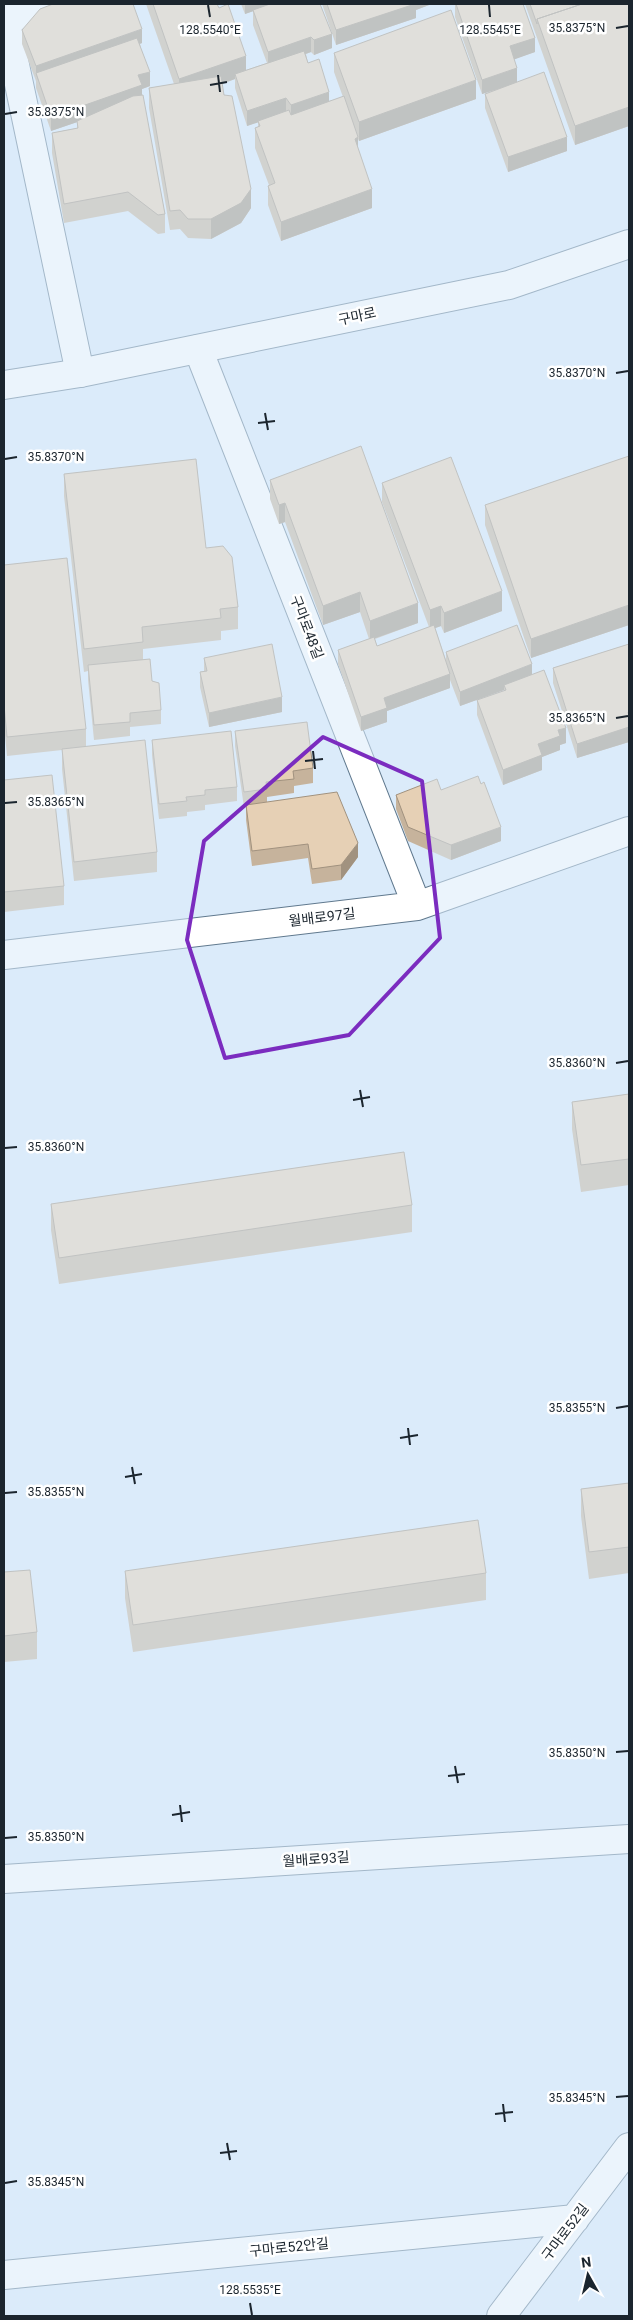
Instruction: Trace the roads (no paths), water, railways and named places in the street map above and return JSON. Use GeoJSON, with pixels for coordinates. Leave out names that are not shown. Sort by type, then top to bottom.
{"type":"FeatureCollection","features":[{"type":"Feature","properties":{"kind":"street"},"geometry":{"type":"LineString","coordinates":[[53,4],[5,16],[80,373]]}},
{"type":"Feature","properties":{"kind":"street","name":"구마로"},"geometry":{"type":"LineString","coordinates":[[4,384],[80,373],[510,285],[629,244]]}},
{"type":"Feature","properties":{"kind":"street","name":"구마로48길"},"geometry":{"type":"LineString","coordinates":[[198,349],[417,906]]}},
{"type":"Feature","properties":{"kind":"street","name":"월배로97길"},"geometry":{"type":"LineString","coordinates":[[4,955],[417,906],[629,831]]}},
{"type":"Feature","properties":{"kind":"street","name":"월배로93길"},"geometry":{"type":"LineString","coordinates":[[4,1879],[629,1838]]}},
{"type":"Feature","properties":{"kind":"street","name":"구마로52길"},"geometry":{"type":"LineString","coordinates":[[501,2316],[629,2147]]}},
{"type":"Feature","properties":{"kind":"street","name":"구마로52안길"},"geometry":{"type":"LineString","coordinates":[[4,2275],[575,2219]]}}]}
